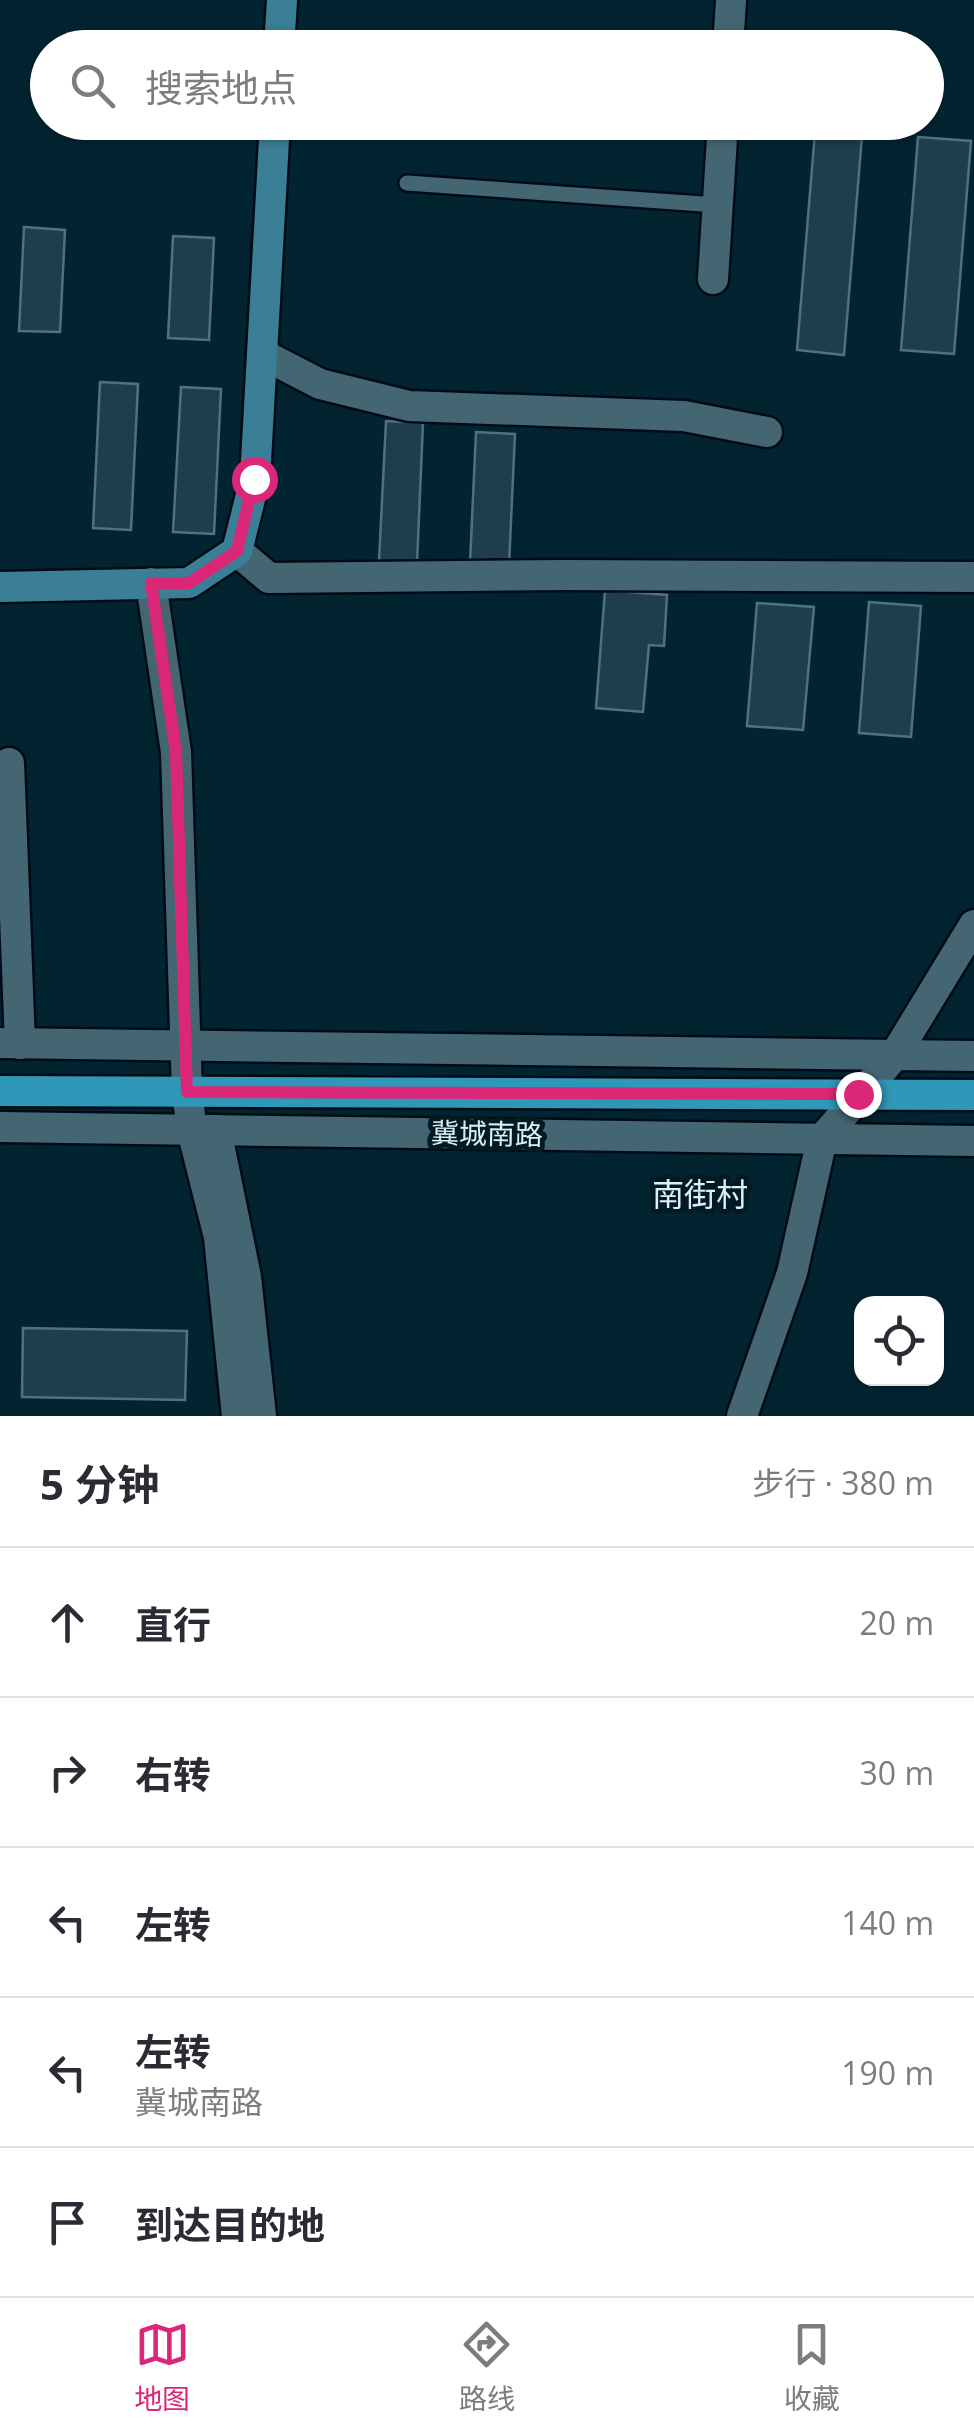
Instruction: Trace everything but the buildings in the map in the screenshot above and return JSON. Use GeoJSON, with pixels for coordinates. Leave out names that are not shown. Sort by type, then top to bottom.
{"type":"FeatureCollection","features":[{"type":"Feature","properties":{"kind":"main road","name":"冀城南路"},"geometry":{"type":"LineString","coordinates":[[0,1092],[974,1095]]}},
{"type":"Feature","properties":{"kind":"street"},"geometry":{"type":"LineString","coordinates":[[280,30],[282,0]]}},
{"type":"Feature","properties":{"kind":"street"},"geometry":{"type":"LineString","coordinates":[[729,30],[730,0]]}},
{"type":"Feature","properties":{"kind":"street"},"geometry":{"type":"LineString","coordinates":[[0,588],[189,583],[237,551],[254,479],[274,140]]}},
{"type":"Feature","properties":{"kind":"street"},"geometry":{"type":"LineString","coordinates":[[713,279],[722,140]]}},
{"type":"Feature","properties":{"kind":"street"},"geometry":{"type":"LineString","coordinates":[[262,354],[320,384],[409,406],[684,416],[767,432]]}},
{"type":"Feature","properties":{"kind":"street"},"geometry":{"type":"LineString","coordinates":[[237,551],[269,578],[974,577]]}},
{"type":"Feature","properties":{"kind":"street"},"geometry":{"type":"LineString","coordinates":[[151,583],[176,752],[187,1092],[204,1130],[246,1277],[261,1416]]}},
{"type":"Feature","properties":{"kind":"street"},"geometry":{"type":"LineString","coordinates":[[8,763],[10,1043],[974,1056]]}},
{"type":"Feature","properties":{"kind":"street"},"geometry":{"type":"LineString","coordinates":[[742,1416],[792,1273],[822,1139],[896,1055],[974,925]]}},
{"type":"Feature","properties":{"kind":"street","name":"冀城南路"},"geometry":{"type":"LineString","coordinates":[[0,1127],[974,1141]]}},
{"type":"Feature","properties":{"kind":"street"},"geometry":{"type":"LineString","coordinates":[[204,1130],[219,1236],[236,1416]]}},
{"type":"Feature","properties":{"kind":"lane"},"geometry":{"type":"LineString","coordinates":[[408,183],[718,205]]}},
{"type":"Feature","properties":{"kind":"district","name":"南街村"},"geometry":{"type":"Point","coordinates":[700,1195]}},
{"type":"Feature","properties":{"kind":"route"},"geometry":{"type":"LineString","coordinates":[[254,479],[237,551],[189,583],[151,583],[176,752],[187,1092],[858,1094]]}}]}
